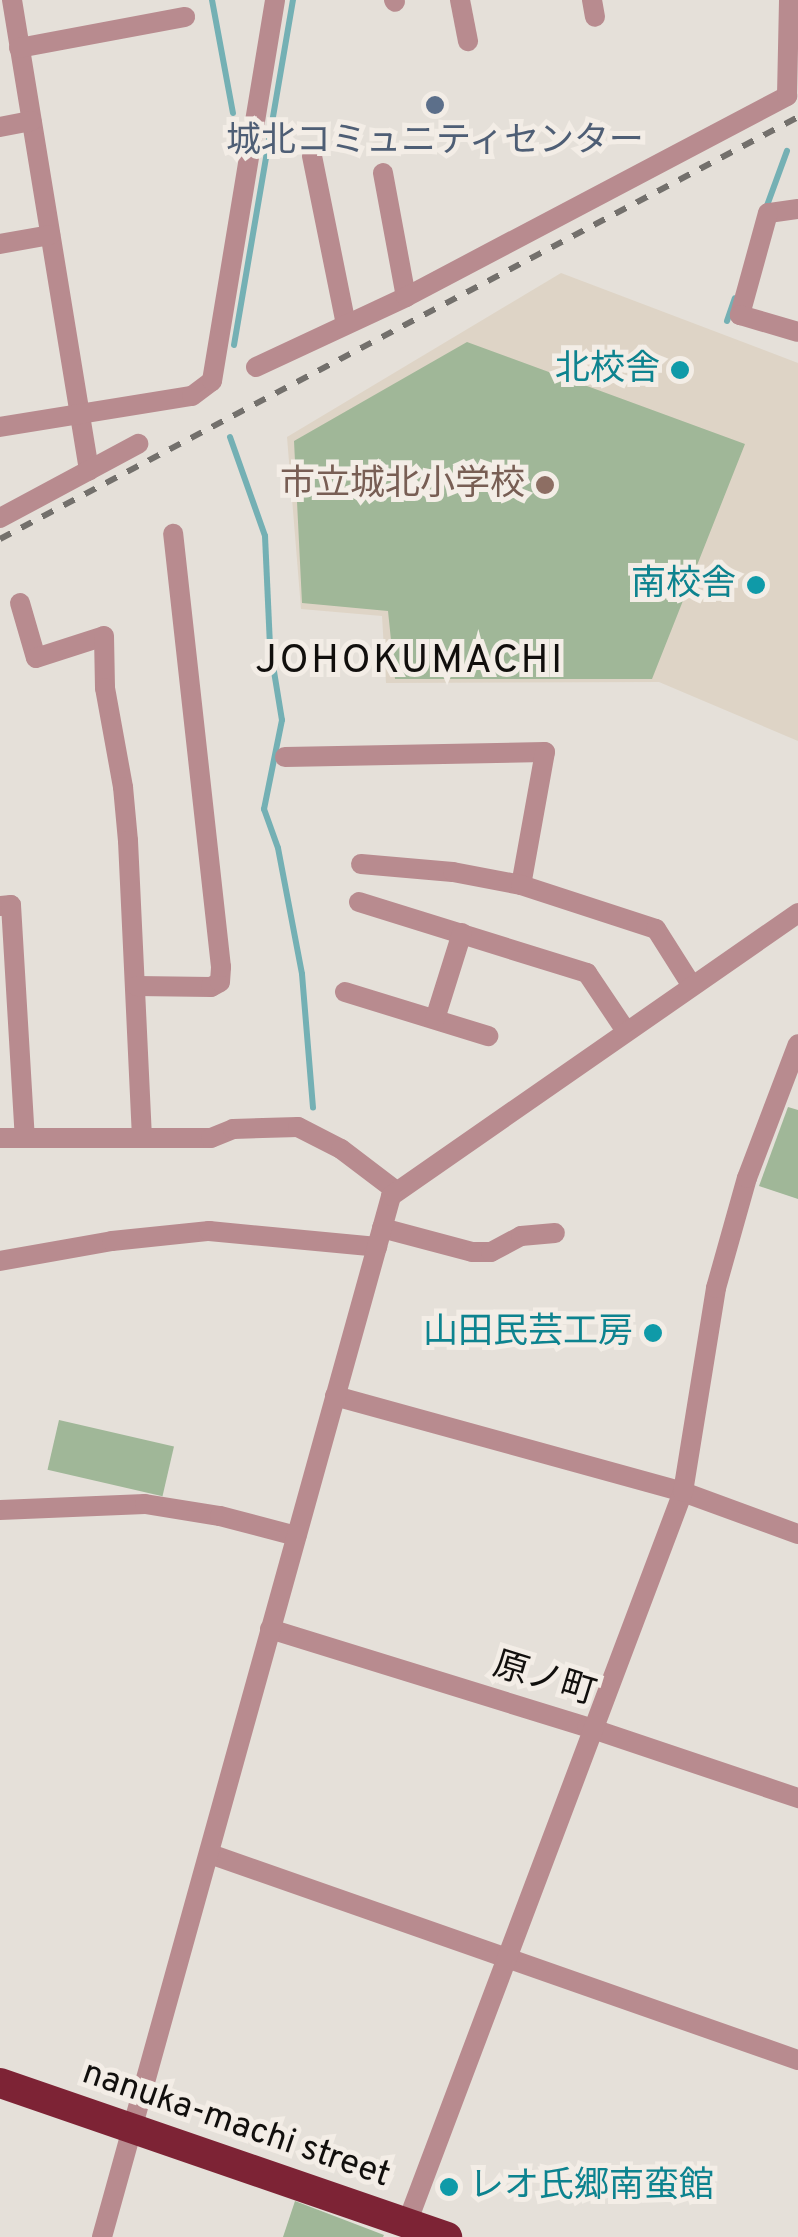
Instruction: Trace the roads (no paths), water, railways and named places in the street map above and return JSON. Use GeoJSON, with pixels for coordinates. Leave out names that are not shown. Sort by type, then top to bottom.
{"type":"FeatureCollection","features":[{"type":"Feature","properties":{"kind":"highway","name":"nanuka-machi street"},"geometry":{"type":"LineString","coordinates":[[0,2082],[447,2237]]}},
{"type":"Feature","properties":{"kind":"street"},"geometry":{"type":"LineString","coordinates":[[0,428],[192,396],[212,382],[275,0]]}},
{"type":"Feature","properties":{"kind":"street"},"geometry":{"type":"LineString","coordinates":[[460,0],[468,41]]}},
{"type":"Feature","properties":{"kind":"street"},"geometry":{"type":"LineString","coordinates":[[256,367],[406,298],[787,96],[790,0]]}},
{"type":"Feature","properties":{"kind":"street"},"geometry":{"type":"LineString","coordinates":[[9,13],[20,48],[89,471]]}},
{"type":"Feature","properties":{"kind":"street"},"geometry":{"type":"LineString","coordinates":[[20,48],[185,18]]}},
{"type":"Feature","properties":{"kind":"street"},"geometry":{"type":"LineString","coordinates":[[0,126],[31,121]]}},
{"type":"Feature","properties":{"kind":"street"},"geometry":{"type":"LineString","coordinates":[[312,156],[346,324]]}},
{"type":"Feature","properties":{"kind":"street"},"geometry":{"type":"LineString","coordinates":[[382,173],[406,298]]}},
{"type":"Feature","properties":{"kind":"street"},"geometry":{"type":"LineString","coordinates":[[798,209],[768,214],[740,315],[798,332]]}},
{"type":"Feature","properties":{"kind":"street"},"geometry":{"type":"LineString","coordinates":[[0,244],[50,234]]}},
{"type":"Feature","properties":{"kind":"street"},"geometry":{"type":"LineString","coordinates":[[0,518],[138,444]]}},
{"type":"Feature","properties":{"kind":"street"},"geometry":{"type":"LineString","coordinates":[[137,986],[211,987],[220,982],[173,534]]}},
{"type":"Feature","properties":{"kind":"street"},"geometry":{"type":"LineString","coordinates":[[20,603],[36,658],[104,636],[104,688],[123,787],[137,986],[142,1138]]}},
{"type":"Feature","properties":{"kind":"street"},"geometry":{"type":"LineString","coordinates":[[285,757],[545,752],[522,885]]}},
{"type":"Feature","properties":{"kind":"street"},"geometry":{"type":"LineString","coordinates":[[361,864],[522,885],[656,929],[692,986]]}},
{"type":"Feature","properties":{"kind":"street"},"geometry":{"type":"LineString","coordinates":[[359,902],[587,973],[626,1031]]}},
{"type":"Feature","properties":{"kind":"street"},"geometry":{"type":"LineString","coordinates":[[0,906],[11,905],[25,1138]]}},
{"type":"Feature","properties":{"kind":"street"},"geometry":{"type":"LineString","coordinates":[[102,2237],[395,1190],[798,914]]}},
{"type":"Feature","properties":{"kind":"street"},"geometry":{"type":"LineString","coordinates":[[435,1018],[462,933]]}},
{"type":"Feature","properties":{"kind":"street"},"geometry":{"type":"LineString","coordinates":[[346,992],[488,1036]]}},
{"type":"Feature","properties":{"kind":"street"},"geometry":{"type":"LineString","coordinates":[[407,2223],[683,1492],[716,1288],[746,1178],[789,1091],[798,1044]]}},
{"type":"Feature","properties":{"kind":"street"},"geometry":{"type":"LineString","coordinates":[[0,1138],[211,1138],[232,1129],[298,1127],[341,1149],[395,1190]]}},
{"type":"Feature","properties":{"kind":"street"},"geometry":{"type":"LineString","coordinates":[[0,1261],[112,1240],[209,1231],[379,1238],[472,1252],[491,1252],[522,1236],[555,1234]]}},
{"type":"Feature","properties":{"kind":"street"},"geometry":{"type":"LineString","coordinates":[[335,1396],[683,1492],[798,1534]]}},
{"type":"Feature","properties":{"kind":"street"},"geometry":{"type":"LineString","coordinates":[[0,1510],[145,1504],[220,1516],[296,1536]]}},
{"type":"Feature","properties":{"kind":"street","name":"原ノ町"},"geometry":{"type":"LineString","coordinates":[[270,1629],[596,1730],[798,1798]]}},
{"type":"Feature","properties":{"kind":"street"},"geometry":{"type":"LineString","coordinates":[[210,1854],[798,2060]]}},
{"type":"Feature","properties":{"kind":"waterway"},"geometry":{"type":"LineString","coordinates":[[212,0],[233,113]]}},
{"type":"Feature","properties":{"kind":"waterway"},"geometry":{"type":"LineString","coordinates":[[234,345],[293,0]]}},
{"type":"Feature","properties":{"kind":"waterway"},"geometry":{"type":"LineString","coordinates":[[765,211],[787,151]]}},
{"type":"Feature","properties":{"kind":"waterway"},"geometry":{"type":"LineString","coordinates":[[727,321],[735,298]]}},
{"type":"Feature","properties":{"kind":"waterway"},"geometry":{"type":"LineString","coordinates":[[230,437],[265,536],[270,647],[282,720],[264,809],[278,848],[302,974],[313,1108]]}},
{"type":"Feature","properties":{"kind":"railway"},"geometry":{"type":"LineString","coordinates":[[0,539],[798,117]]}},
{"type":"Feature","properties":{"kind":"place","name":"城北コミュニティセンター"},"geometry":{"type":"Point","coordinates":[435,105]}},
{"type":"Feature","properties":{"kind":"place","name":"北校舎"},"geometry":{"type":"Point","coordinates":[680,370]}},
{"type":"Feature","properties":{"kind":"place","name":"市立城北小学校"},"geometry":{"type":"Point","coordinates":[545,485]}},
{"type":"Feature","properties":{"kind":"place","name":"南校舎"},"geometry":{"type":"Point","coordinates":[756,585]}},
{"type":"Feature","properties":{"kind":"place","name":"山田民芸工房"},"geometry":{"type":"Point","coordinates":[653,1333]}},
{"type":"Feature","properties":{"kind":"place","name":"レオ氏郷南蛮館"},"geometry":{"type":"Point","coordinates":[449,2187]}},
{"type":"Feature","properties":{"kind":"district","name":"JOHOKUMACHI"},"geometry":{"type":"Point","coordinates":[410,662]}}]}
